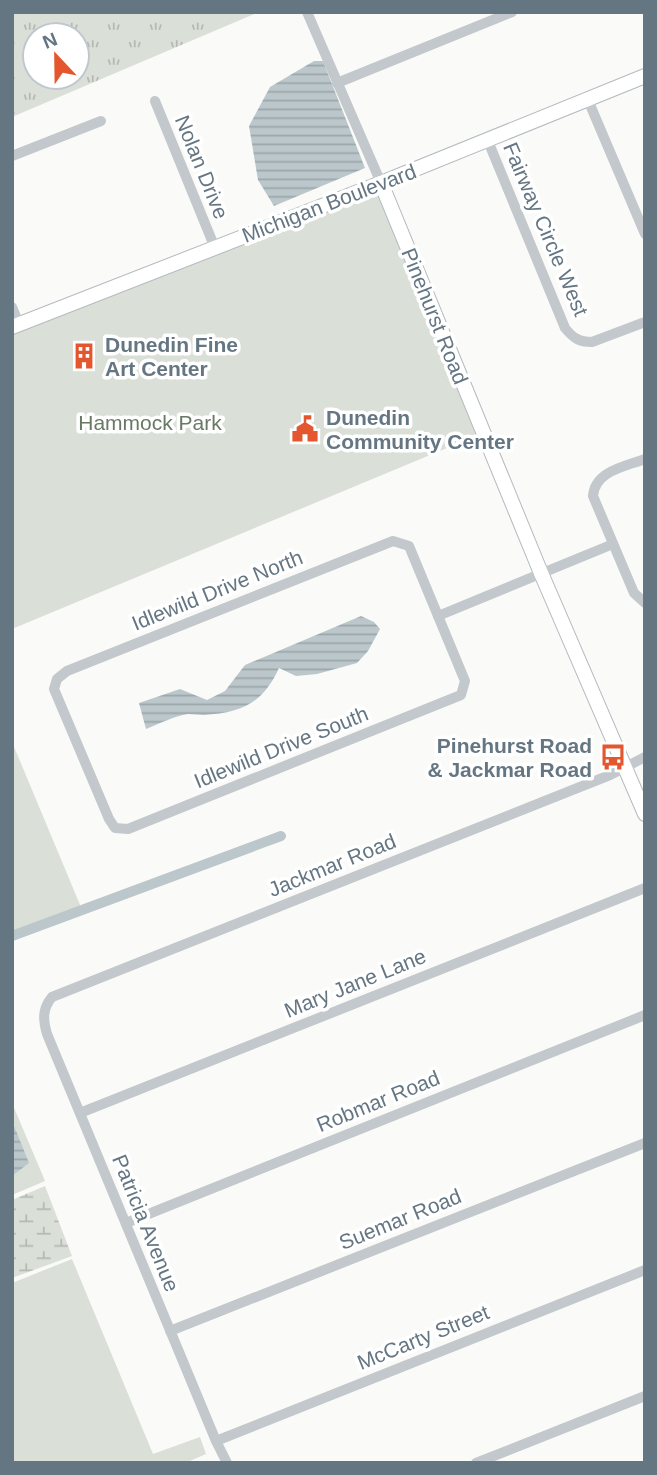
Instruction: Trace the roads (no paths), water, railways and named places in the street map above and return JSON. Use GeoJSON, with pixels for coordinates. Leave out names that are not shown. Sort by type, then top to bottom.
{"type":"FeatureCollection","features":[{"type":"Feature","properties":{"kind":"street","name":"Pinehurst Road"},"geometry":{"type":"LineString","coordinates":[[307,12],[541,573],[645,814]]}},
{"type":"Feature","properties":{"kind":"street"},"geometry":{"type":"LineString","coordinates":[[337,83],[512,12]]}},
{"type":"Feature","properties":{"kind":"street","name":"Michigan Boulevard"},"geometry":{"type":"LineString","coordinates":[[16,326],[488,141],[645,76]]}},
{"type":"Feature","properties":{"kind":"street"},"geometry":{"type":"LineString","coordinates":[[588,100],[645,234]]}},
{"type":"Feature","properties":{"kind":"street","name":"Nolan Drive"},"geometry":{"type":"LineString","coordinates":[[155,101],[215,248]]}},
{"type":"Feature","properties":{"kind":"street"},"geometry":{"type":"LineString","coordinates":[[12,156],[101,121]]}},
{"type":"Feature","properties":{"kind":"street","name":"Fairway Circle West"},"geometry":{"type":"LineString","coordinates":[[488,141],[565,328],[572,338],[592,342],[645,322]]}},
{"type":"Feature","properties":{"kind":"street"},"geometry":{"type":"LineString","coordinates":[[12,307],[16,326]]}},
{"type":"Feature","properties":{"kind":"street"},"geometry":{"type":"LineString","coordinates":[[645,459],[597,480],[593,496],[634,593],[645,603]]}},
{"type":"Feature","properties":{"kind":"street","name":"Idlewild Drive North"},"geometry":{"type":"LineString","coordinates":[[115,828],[54,689],[57,679],[67,671],[393,541],[409,546],[438,616]]}},
{"type":"Feature","properties":{"kind":"street"},"geometry":{"type":"LineString","coordinates":[[438,616],[613,544]]}},
{"type":"Feature","properties":{"kind":"street","name":"Idlewild Drive South"},"geometry":{"type":"LineString","coordinates":[[115,828],[128,829],[461,695],[465,681],[438,616]]}},
{"type":"Feature","properties":{"kind":"street","name":"Jackmar Road"},"geometry":{"type":"LineString","coordinates":[[52,997],[645,757]]}},
{"type":"Feature","properties":{"kind":"street","name":"Mary Jane Lane"},"geometry":{"type":"LineString","coordinates":[[80,1114],[645,888]]}},
{"type":"Feature","properties":{"kind":"street","name":"Patricia Avenue"},"geometry":{"type":"LineString","coordinates":[[52,997],[46,1004],[44,1022],[125,1223],[227,1463]]}},
{"type":"Feature","properties":{"kind":"street","name":"Robmar Road"},"geometry":{"type":"LineString","coordinates":[[125,1223],[645,1015]]}},
{"type":"Feature","properties":{"kind":"street","name":"Suemar Road"},"geometry":{"type":"LineString","coordinates":[[170,1331],[645,1143]]}},
{"type":"Feature","properties":{"kind":"street","name":"McCarty Street"},"geometry":{"type":"LineString","coordinates":[[216,1441],[645,1270]]}},
{"type":"Feature","properties":{"kind":"street"},"geometry":{"type":"LineString","coordinates":[[477,1463],[645,1396]]}},
{"type":"Feature","properties":{"kind":"waterway"},"geometry":{"type":"LineString","coordinates":[[12,936],[281,836]]}},
{"type":"Feature","properties":{"kind":"place","name":"Dunedin Fine Art Center"},"geometry":{"type":"Point","coordinates":[84,356]}},
{"type":"Feature","properties":{"kind":"place","name":"Dunedin Community Center"},"geometry":{"type":"Point","coordinates":[305,429]}},
{"type":"Feature","properties":{"kind":"place","name":"Pinehurst Road & Jackmar Road"},"geometry":{"type":"Point","coordinates":[613,757]}},
{"type":"Feature","properties":{"kind":"park label","name":"Hammock Park"},"geometry":{"type":"Point","coordinates":[150,422]}}]}
